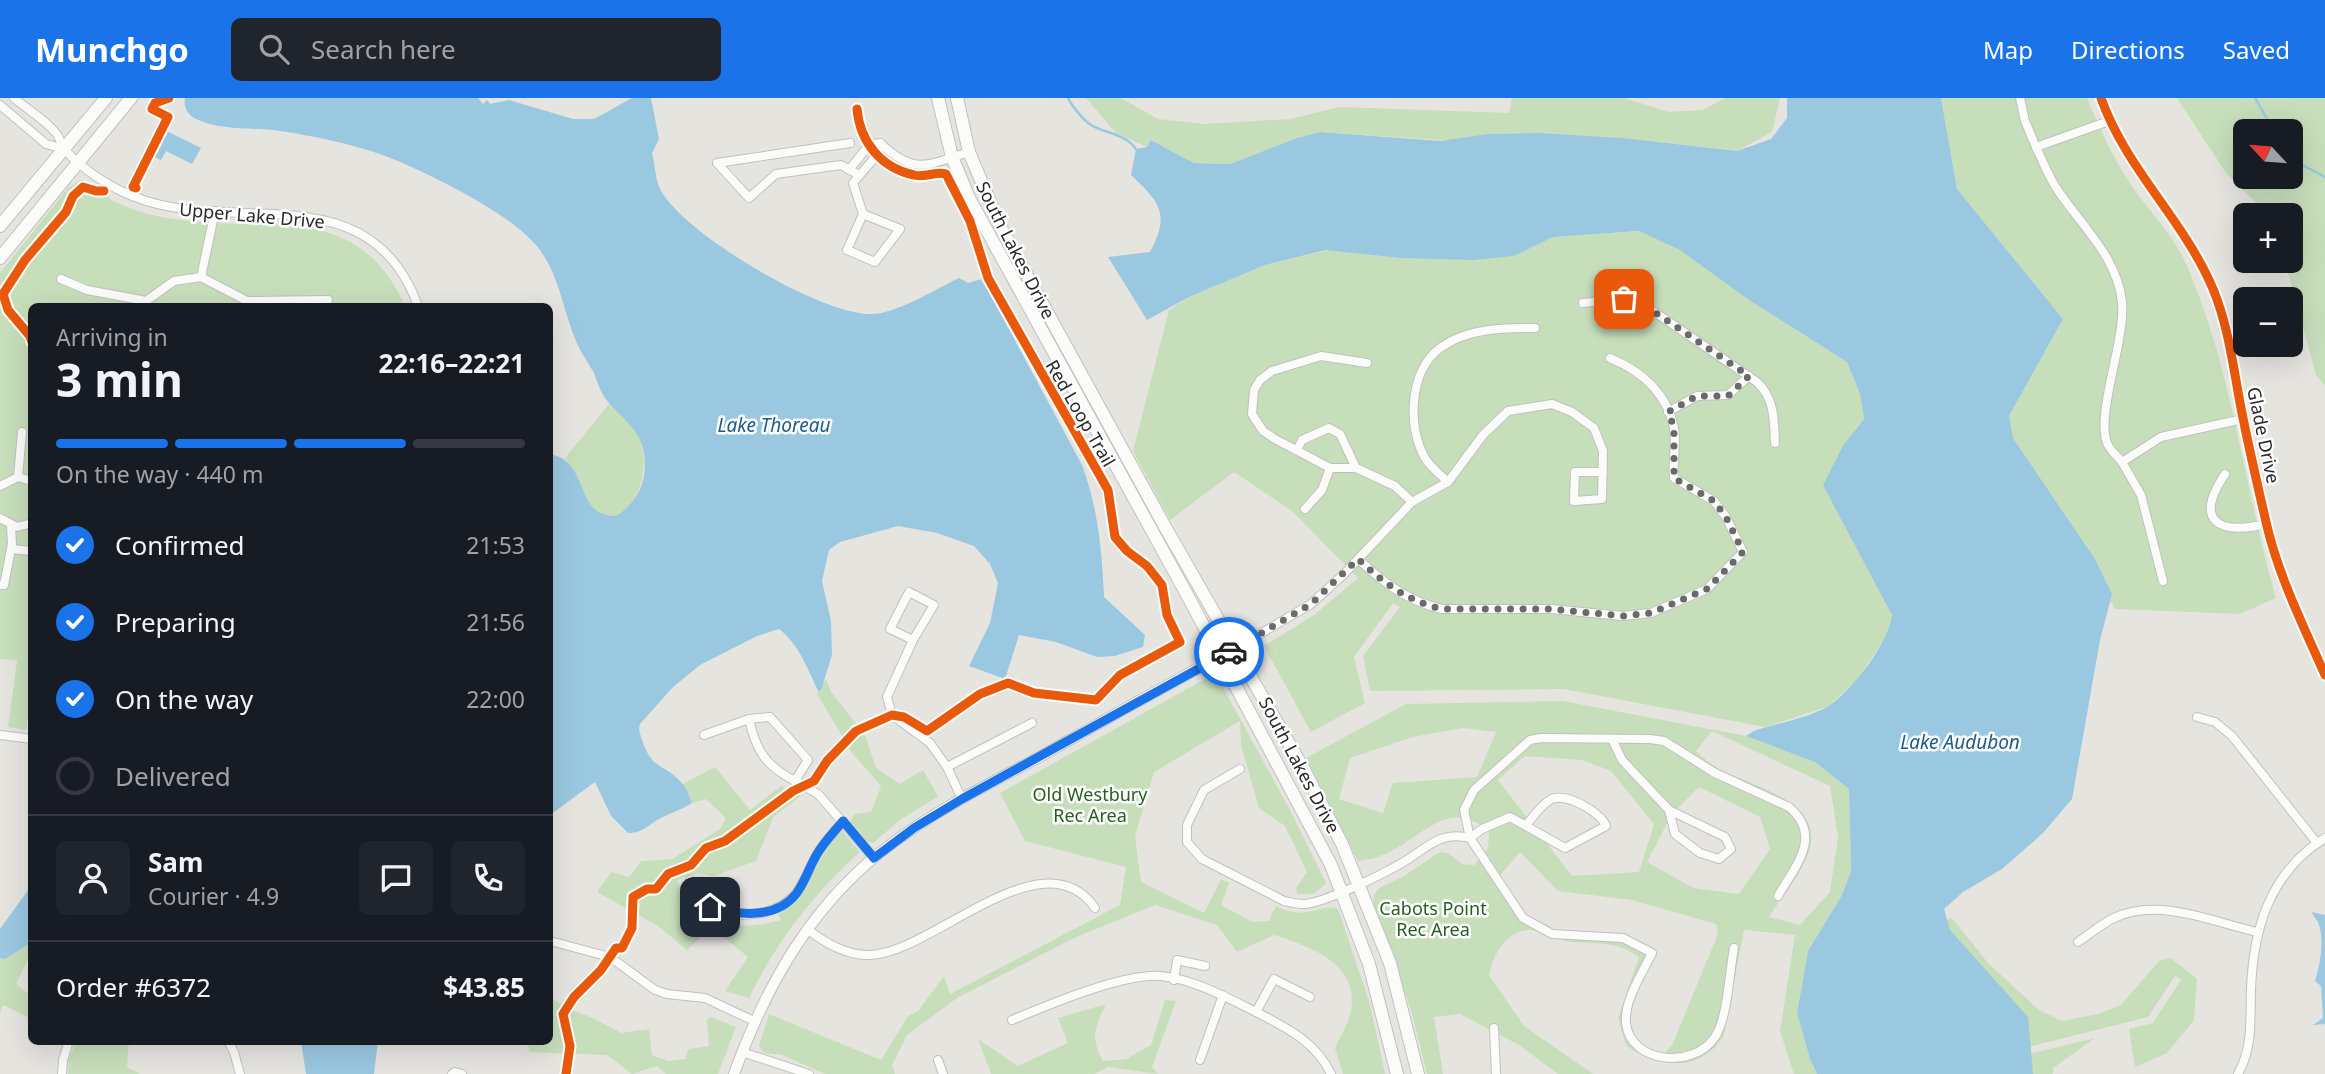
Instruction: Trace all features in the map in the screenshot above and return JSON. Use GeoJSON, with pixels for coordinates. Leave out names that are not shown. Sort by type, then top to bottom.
{"type":"FeatureCollection","features":[{"type":"Feature","properties":{"kind":"main road"},"geometry":{"type":"LineString","coordinates":[[0,226],[106,98]]}},
{"type":"Feature","properties":{"kind":"main road"},"geometry":{"type":"LineString","coordinates":[[0,258],[131,98]]}},
{"type":"Feature","properties":{"kind":"main road","name":"South Lakes Drive"},"geometry":{"type":"LineString","coordinates":[[938,98],[952,157],[975,208],[1315,832],[1342,890],[1378,992],[1397,1074]]}},
{"type":"Feature","properties":{"kind":"main road","name":"South Lakes Drive"},"geometry":{"type":"LineString","coordinates":[[957,98],[970,152],[986,195],[1013,249],[1303,768],[1359,883],[1399,992],[1419,1074]]}},
{"type":"Feature","properties":{"kind":"street"},"geometry":{"type":"LineString","coordinates":[[14,98],[56,132],[65,149]]}},
{"type":"Feature","properties":{"kind":"street"},"geometry":{"type":"LineString","coordinates":[[2020,98],[2025,121],[2056,186],[2106,255],[2116,277],[2122,300],[2123,326],[2104,432],[2108,445],[2122,462],[2141,495],[2163,581]]}},
{"type":"Feature","properties":{"kind":"street","name":"Glade Drive"},"geometry":{"type":"LineString","coordinates":[[2101,98],[2109,121],[2132,162],[2189,242],[2214,290],[2229,338],[2266,524],[2290,593],[2325,675]]}},
{"type":"Feature","properties":{"kind":"street"},"geometry":{"type":"LineString","coordinates":[[0,105],[46,144],[65,149]]}},
{"type":"Feature","properties":{"kind":"street"},"geometry":{"type":"LineString","coordinates":[[2036,147],[2109,121]]}},
{"type":"Feature","properties":{"kind":"street"},"geometry":{"type":"LineString","coordinates":[[880,142],[895,157],[916,165],[936,165],[970,152]]}},
{"type":"Feature","properties":{"kind":"street"},"geometry":{"type":"LineString","coordinates":[[849,170],[869,145],[880,142]]}},
{"type":"Feature","properties":{"kind":"street"},"geometry":{"type":"LineString","coordinates":[[863,214],[900,229],[875,262],[847,250],[863,214],[853,183],[876,156],[880,142]]}},
{"type":"Feature","properties":{"kind":"street"},"geometry":{"type":"LineString","coordinates":[[850,143],[717,163],[750,198],[776,174],[841,165],[859,175]]}},
{"type":"Feature","properties":{"kind":"street","name":"Upper Lake Drive"},"geometry":{"type":"LineString","coordinates":[[65,149],[107,183],[136,198],[177,208],[313,217],[348,228],[393,262],[408,283],[417,303]]}},
{"type":"Feature","properties":{"kind":"street"},"geometry":{"type":"LineString","coordinates":[[201,278],[215,211]]}},
{"type":"Feature","properties":{"kind":"street"},"geometry":{"type":"LineString","coordinates":[[146,303],[174,281],[201,278],[245,303]]}},
{"type":"Feature","properties":{"kind":"street"},"geometry":{"type":"LineString","coordinates":[[61,279],[86,290],[141,303]]}},
{"type":"Feature","properties":{"kind":"street"},"geometry":{"type":"LineString","coordinates":[[1583,303],[1624,299],[1656,313],[1749,376],[1763,387],[1769,397],[1774,413],[1775,443]]}},
{"type":"Feature","properties":{"kind":"street"},"geometry":{"type":"LineString","coordinates":[[267,303],[328,300]]}},
{"type":"Feature","properties":{"kind":"street"},"geometry":{"type":"LineString","coordinates":[[1448,482],[1426,460],[1417,439],[1413,415],[1415,390],[1424,366],[1439,348],[1465,335],[1501,328],[1535,328]]}},
{"type":"Feature","properties":{"kind":"street"},"geometry":{"type":"LineString","coordinates":[[1356,468],[1331,468],[1275,439],[1256,422],[1251,402],[1260,380],[1272,371],[1321,355],[1367,363]]}},
{"type":"Feature","properties":{"kind":"street"},"geometry":{"type":"LineString","coordinates":[[1358,559],[1398,593],[1442,609],[1551,609],[1623,616],[1651,613],[1707,589],[1743,552],[1726,517],[1714,501],[1674,478],[1674,427],[1650,381],[1634,368],[1610,358]]}},
{"type":"Feature","properties":{"kind":"street"},"geometry":{"type":"LineString","coordinates":[[1668,412],[1697,396],[1728,396],[1749,376]]}},
{"type":"Feature","properties":{"kind":"street"},"geometry":{"type":"LineString","coordinates":[[734,1074],[754,1021],[786,960],[807,929],[839,891],[874,858],[914,828],[962,799],[1311,604],[1412,502],[1448,482],[1482,435],[1508,411],[1552,404],[1573,411],[1594,428],[1603,451],[1603,472],[1602,499],[1574,501],[1575,472],[1603,472]]}},
{"type":"Feature","properties":{"kind":"street"},"geometry":{"type":"LineString","coordinates":[[2122,462],[2161,437],[2243,419]]}},
{"type":"Feature","properties":{"kind":"street"},"geometry":{"type":"LineString","coordinates":[[1297,450],[1302,440],[1329,428],[1340,434],[1356,468],[1370,477],[1395,486],[1412,502]]}},
{"type":"Feature","properties":{"kind":"street"},"geometry":{"type":"LineString","coordinates":[[18,477],[22,432]]}},
{"type":"Feature","properties":{"kind":"street"},"geometry":{"type":"LineString","coordinates":[[1306,509],[1322,490],[1331,468]]}},
{"type":"Feature","properties":{"kind":"street"},"geometry":{"type":"LineString","coordinates":[[2225,474],[2210,503],[2211,515],[2218,523],[2229,528],[2244,529],[2266,524]]}},
{"type":"Feature","properties":{"kind":"street"},"geometry":{"type":"LineString","coordinates":[[0,486],[18,477],[28,480]]}},
{"type":"Feature","properties":{"kind":"street"},"geometry":{"type":"LineString","coordinates":[[0,518],[11,525],[28,524]]}},
{"type":"Feature","properties":{"kind":"street"},"geometry":{"type":"LineString","coordinates":[[0,585],[4,585],[11,549],[11,525]]}},
{"type":"Feature","properties":{"kind":"street"},"geometry":{"type":"LineString","coordinates":[[11,549],[28,551]]}},
{"type":"Feature","properties":{"kind":"street"},"geometry":{"type":"LineString","coordinates":[[913,640],[890,629],[909,592],[934,605],[913,640],[887,697],[891,715],[930,743],[947,767],[962,799]]}},
{"type":"Feature","properties":{"kind":"street"},"geometry":{"type":"LineString","coordinates":[[704,735],[749,719],[770,717],[808,760],[795,781]]}},
{"type":"Feature","properties":{"kind":"street"},"geometry":{"type":"LineString","coordinates":[[2197,717],[2215,722],[2226,729],[2321,841],[2298,859],[2281,879],[2257,932],[2251,989],[2250,1036],[2246,1059],[2238,1074]]}},
{"type":"Feature","properties":{"kind":"street"},"geometry":{"type":"LineString","coordinates":[[749,719],[755,744],[775,771],[818,794],[874,858]]}},
{"type":"Feature","properties":{"kind":"street"},"geometry":{"type":"LineString","coordinates":[[947,767],[1032,723]]}},
{"type":"Feature","properties":{"kind":"street"},"geometry":{"type":"LineString","coordinates":[[0,735],[28,738]]}},
{"type":"Feature","properties":{"kind":"street"},"geometry":{"type":"LineString","coordinates":[[1734,948],[1725,1013],[1717,1035],[1705,1049],[1692,1057],[1677,1060],[1662,1057],[1632,1040],[1626,1025],[1626,1009],[1652,953],[1623,938],[1552,934],[1523,918],[1470,838],[1465,810],[1474,790],[1520,747],[1541,738],[1664,741],[1715,773],[1789,807],[1797,814],[1805,826],[1807,839],[1778,896]]}},
{"type":"Feature","properties":{"kind":"street"},"geometry":{"type":"LineString","coordinates":[[1612,739],[1622,760],[1670,810],[1726,837],[1731,849],[1719,859],[1700,853],[1675,834],[1670,810]]}},
{"type":"Feature","properties":{"kind":"street"},"geometry":{"type":"LineString","coordinates":[[1240,769],[1204,790],[1187,825],[1187,842],[1202,859],[1294,904],[1318,901],[1359,883],[1403,862],[1440,838],[1450,835],[1470,838],[1482,829],[1510,817],[1564,848],[1606,826],[1603,817],[1589,807],[1558,797],[1550,800],[1527,825]]}},
{"type":"Feature","properties":{"kind":"street"},"geometry":{"type":"LineString","coordinates":[[690,880],[699,898],[710,907],[741,914],[767,912],[796,894],[818,852],[843,821]]}},
{"type":"Feature","properties":{"kind":"street"},"geometry":{"type":"LineString","coordinates":[[807,929],[843,950],[870,956],[898,950],[998,897],[1026,887],[1064,886],[1082,893],[1095,908]]}},
{"type":"Feature","properties":{"kind":"street"},"geometry":{"type":"LineString","coordinates":[[2078,942],[2114,918],[2143,910],[2173,912],[2257,932]]}},
{"type":"Feature","properties":{"kind":"street"},"geometry":{"type":"LineString","coordinates":[[553,942],[610,957],[655,989],[667,994],[705,998],[754,1021]]}},
{"type":"Feature","properties":{"kind":"street"},"geometry":{"type":"LineString","coordinates":[[1174,980],[1177,960],[1205,966]]}},
{"type":"Feature","properties":{"kind":"street"},"geometry":{"type":"LineString","coordinates":[[1012,1020],[1074,995],[1123,981],[1161,976],[1223,995],[1294,1032],[1323,1055],[1331,1074]]}},
{"type":"Feature","properties":{"kind":"street"},"geometry":{"type":"LineString","coordinates":[[1256,1012],[1274,979],[1310,997]]}},
{"type":"Feature","properties":{"kind":"street"},"geometry":{"type":"LineString","coordinates":[[1199,1060],[1223,995]]}},
{"type":"Feature","properties":{"kind":"street"},"geometry":{"type":"LineString","coordinates":[[1494,1028],[1496,1074]]}},
{"type":"Feature","properties":{"kind":"street"},"geometry":{"type":"LineString","coordinates":[[62,1074],[68,1045]]}},
{"type":"Feature","properties":{"kind":"street"},"geometry":{"type":"LineString","coordinates":[[230,1045],[240,1074]]}},
{"type":"Feature","properties":{"kind":"street"},"geometry":{"type":"LineString","coordinates":[[742,1052],[808,1074]]}},
{"type":"Feature","properties":{"kind":"street"},"geometry":{"type":"LineString","coordinates":[[939,1060],[943,1074]]}},
{"type":"Feature","properties":{"kind":"street"},"geometry":{"type":"LineString","coordinates":[[452,1074],[463,1074]]}},
{"type":"Feature","properties":{"kind":"green space"},"geometry":{"type":"Polygon","coordinates":[[[1086,98],[1121,98],[1158,119],[1204,124],[1290,119],[1340,107],[1509,113],[1512,98],[1625,98],[1668,112],[1703,110],[1725,98],[1780,98],[1772,132],[1737,151],[1623,138],[1541,133],[1488,134],[1455,141],[1320,132],[1230,164],[1194,163],[1152,140],[1147,147],[1116,133],[1086,98]]]}},
{"type":"Feature","properties":{"kind":"green space"},"geometry":{"type":"Polygon","coordinates":[[[1941,98],[2087,98],[2121,170],[2182,256],[2203,306],[2227,389],[2276,598],[2240,614],[2115,609],[2110,600],[2112,594],[2095,559],[2013,438],[2009,416],[2063,319],[1957,189],[1941,98]]]}},
{"type":"Feature","properties":{"kind":"green space"},"geometry":{"type":"Polygon","coordinates":[[[2177,98],[2325,98],[2325,386],[2316,375],[2303,327],[2303,287],[2292,287],[2288,273],[2303,273],[2303,203],[2256,203],[2242,189],[2303,189],[2303,119],[2233,119],[2233,180],[2177,98]]]}},
{"type":"Feature","properties":{"kind":"green space"},"geometry":{"type":"Polygon","coordinates":[[[80,180],[85,181],[111,200],[161,217],[302,227],[333,234],[360,248],[385,271],[403,303],[28,303],[26,730],[8,727],[17,660],[0,659],[0,273],[68,188],[80,180]]]}},
{"type":"Feature","properties":{"kind":"green space"},"geometry":{"type":"Polygon","coordinates":[[[1639,231],[1680,249],[1749,300],[1847,362],[1860,394],[1864,419],[1844,444],[1892,616],[1891,629],[1857,680],[1827,707],[1765,727],[1564,689],[1370,691],[1363,656],[1400,607],[1393,603],[1354,657],[1365,703],[1311,732],[1264,646],[1314,615],[1358,578],[1292,511],[1234,472],[1170,520],[1133,451],[1169,310],[1189,297],[1265,265],[1329,250],[1400,258],[1514,256],[1553,237],[1639,231]]]}},
{"type":"Feature","properties":{"kind":"green space"},"geometry":{"type":"Polygon","coordinates":[[[610,403],[635,431],[641,444],[644,462],[640,487],[629,509],[611,517],[592,508],[565,458],[610,403]]]}},
{"type":"Feature","properties":{"kind":"green space","name":"Old Westbury Rec Area"},"geometry":{"type":"Polygon","coordinates":[[[1213,677],[1221,684],[1290,810],[1326,883],[1314,894],[1297,894],[1296,888],[1307,872],[1285,826],[1259,808],[1241,745],[1240,721],[1154,772],[1135,836],[1141,882],[1204,913],[1221,879],[1229,883],[1221,905],[1253,922],[1269,921],[1276,906],[1297,913],[1324,908],[1338,909],[1370,1004],[1385,1074],[1343,1074],[1335,1048],[1348,1022],[1352,1000],[1349,985],[1332,962],[1304,946],[1274,935],[1237,952],[1217,925],[1155,905],[1074,938],[957,998],[907,1035],[892,1065],[895,1074],[825,1074],[782,1055],[764,1053],[759,1046],[769,1014],[881,1060],[908,1016],[918,1011],[944,976],[950,994],[1120,905],[1126,867],[1025,841],[1000,793],[1213,677]]]}},
{"type":"Feature","properties":{"kind":"green space"},"geometry":{"type":"Polygon","coordinates":[[[826,679],[831,692],[865,735],[876,768],[900,784],[923,770],[938,796],[900,820],[873,843],[866,841],[850,822],[854,814],[871,812],[881,786],[853,754],[817,694],[826,679]]]}},
{"type":"Feature","properties":{"kind":"green space","name":"Cabots Point Rec Area"},"geometry":{"type":"Polygon","coordinates":[[[1563,701],[1746,736],[1815,762],[1849,789],[1851,871],[1842,895],[1808,951],[1797,1013],[1817,1074],[1794,1074],[1780,1031],[1795,935],[1744,930],[1724,1035],[1714,1048],[1703,1056],[1679,1063],[1653,1059],[1626,1046],[1618,1018],[1639,957],[1615,946],[1567,941],[1529,930],[1521,931],[1507,939],[1494,960],[1489,975],[1524,1026],[1593,1074],[1558,1074],[1519,1045],[1460,1014],[1434,1017],[1443,1074],[1427,1074],[1411,1010],[1373,903],[1374,895],[1379,888],[1404,876],[1440,852],[1448,853],[1462,864],[1474,865],[1488,848],[1489,831],[1473,821],[1459,818],[1445,820],[1394,850],[1358,861],[1306,758],[1406,704],[1563,701]],[[1463,728],[1413,737],[1350,758],[1339,799],[1383,813],[1393,783],[1477,777],[1496,732],[1463,728]],[[1712,731],[1696,751],[1715,766],[1789,802],[1802,813],[1810,826],[1811,843],[1804,863],[1769,917],[1800,925],[1830,892],[1838,837],[1830,786],[1712,731]],[[1525,756],[1498,780],[1572,876],[1639,872],[1654,824],[1611,771],[1582,760],[1525,756]],[[1699,787],[1672,814],[1647,862],[1693,888],[1739,894],[1770,849],[1760,817],[1699,787]],[[1520,852],[1497,879],[1523,918],[1552,934],[1623,938],[1652,953],[1626,1009],[1632,1040],[1662,1057],[1673,1043],[1718,934],[1716,924],[1632,900],[1558,891],[1520,852]]]}},
{"type":"Feature","properties":{"kind":"green space"},"geometry":{"type":"Polygon","coordinates":[[[715,767],[750,810],[781,786],[802,795],[773,817],[756,861],[713,876],[698,873],[677,880],[690,906],[705,919],[738,926],[781,920],[778,914],[802,891],[841,830],[860,852],[827,884],[797,919],[771,957],[749,998],[725,991],[748,957],[715,930],[709,929],[687,950],[658,926],[597,892],[611,872],[629,877],[641,861],[672,859],[720,829],[726,818],[706,799],[692,803],[683,784],[715,767]]]}},
{"type":"Feature","properties":{"kind":"green space"},"geometry":{"type":"Polygon","coordinates":[[[1952,918],[1988,963],[2039,1010],[2062,1021],[2098,1014],[2121,1005],[2159,961],[2171,958],[2197,979],[2194,1020],[2167,1053],[2135,1067],[2129,1029],[2153,1023],[2181,980],[2175,976],[2148,1017],[2028,1047],[1937,923],[1952,918]]]}},
{"type":"Feature","properties":{"kind":"green space"},"geometry":{"type":"Polygon","coordinates":[[[28,945],[28,959],[16,984],[28,994],[28,1018],[3,1005],[0,1013],[0,958],[5,959],[28,945]]]}},
{"type":"Feature","properties":{"kind":"green space"},"geometry":{"type":"Polygon","coordinates":[[[553,999],[621,1033],[649,1029],[652,1055],[668,1061],[686,1059],[688,1049],[709,1046],[707,1020],[711,1017],[736,1027],[718,1074],[666,1074],[657,1066],[632,1074],[607,1055],[529,1052],[528,1045],[553,1045],[553,999]]]}},
{"type":"Feature","properties":{"kind":"green space"},"geometry":{"type":"Polygon","coordinates":[[[1165,1000],[1176,1001],[1152,1067],[1158,1074],[1108,1067],[1095,1074],[991,1074],[978,1039],[1018,1066],[1068,1043],[1058,1018],[1106,1004],[1099,1019],[1096,1046],[1103,1061],[1126,1059],[1151,1045],[1165,1000]]]}},
{"type":"Feature","properties":{"kind":"green space"},"geometry":{"type":"Polygon","coordinates":[[[2095,1038],[2053,1068],[2053,1074],[2032,1074],[2029,1054],[2095,1038]]]}},
{"type":"Feature","properties":{"kind":"green space"},"geometry":{"type":"Polygon","coordinates":[[[74,1045],[129,1045],[127,1067],[140,1074],[68,1074],[69,1059],[74,1045]]]}},
{"type":"Feature","properties":{"kind":"water","name":"Lake Thoreau"},"geometry":{"type":"Polygon","coordinates":[[[185,98],[478,98],[483,104],[487,100],[490,104],[509,100],[573,119],[594,119],[632,98],[651,98],[659,139],[652,153],[660,189],[696,228],[756,269],[821,301],[849,311],[871,314],[904,306],[959,278],[968,283],[982,279],[1082,465],[1098,530],[1104,597],[1145,635],[1143,647],[1115,656],[1097,657],[1056,642],[1019,635],[1005,679],[969,666],[990,623],[998,583],[990,564],[974,546],[937,533],[898,526],[840,542],[829,550],[822,581],[831,621],[832,655],[821,690],[818,691],[797,649],[779,629],[757,636],[700,665],[673,687],[640,724],[640,734],[650,757],[682,783],[692,803],[643,829],[628,833],[611,816],[595,782],[553,813],[553,455],[572,467],[593,508],[602,514],[616,516],[636,497],[643,481],[645,463],[638,436],[605,398],[578,345],[550,266],[524,233],[496,212],[418,170],[351,145],[315,137],[205,123],[188,113],[185,98]]]}},
{"type":"Feature","properties":{"kind":"water","name":"Lake Audubon"},"geometry":{"type":"Polygon","coordinates":[[[1787,98],[1941,98],[1957,189],[2063,319],[2009,416],[2013,438],[2095,559],[2112,594],[2100,640],[2072,799],[2043,833],[2002,869],[1963,892],[1944,909],[1950,930],[2028,1017],[2033,1074],[1817,1074],[1797,1013],[1808,951],[1842,895],[1851,871],[1849,789],[1815,762],[1746,736],[1754,731],[1811,714],[1837,700],[1867,666],[1884,639],[1892,615],[1823,485],[1844,444],[1864,419],[1860,394],[1847,362],[1749,300],[1680,250],[1639,231],[1553,237],[1514,256],[1473,260],[1400,258],[1326,250],[1265,265],[1189,297],[1147,320],[1108,257],[1150,252],[1156,239],[1161,218],[1159,209],[1149,193],[1131,175],[1136,149],[1147,147],[1151,140],[1194,163],[1230,164],[1320,132],[1441,141],[1488,134],[1541,133],[1623,138],[1737,151],[1771,139],[1787,118],[1787,98]]]}},
{"type":"Feature","properties":{"kind":"water"},"geometry":{"type":"Polygon","coordinates":[[[165,130],[201,148],[192,164],[166,151],[161,160],[152,156],[165,130]]]}},
{"type":"Feature","properties":{"kind":"water"},"geometry":{"type":"Polygon","coordinates":[[[28,890],[28,945],[5,959],[0,958],[0,929],[28,890]]]}},
{"type":"Feature","properties":{"kind":"water"},"geometry":{"type":"Polygon","coordinates":[[[2312,912],[2325,915],[2325,1024],[2313,1025],[2323,1018],[2321,986],[2315,981],[2320,960],[2321,936],[2318,922],[2312,912]]]}},
{"type":"Feature","properties":{"kind":"water"},"geometry":{"type":"Polygon","coordinates":[[[302,1045],[378,1045],[374,1074],[306,1074],[302,1045]]]}},
{"type":"Feature","properties":{"kind":"waterway"},"geometry":{"type":"LineString","coordinates":[[1068,98],[1088,123],[1125,139],[1136,149]]}},
{"type":"Feature","properties":{"kind":"waterway"},"geometry":{"type":"LineString","coordinates":[[2255,98],[2267,119]]}},
{"type":"Feature","properties":{"kind":"waterway"},"geometry":{"type":"LineString","coordinates":[[2303,165],[2325,177]]}},
{"type":"Feature","properties":{"kind":"cycle path"},"geometry":{"type":"LineString","coordinates":[[136,188],[133,187],[168,117],[152,109],[155,103],[169,98]]}},
{"type":"Feature","properties":{"kind":"cycle path"},"geometry":{"type":"LineString","coordinates":[[2101,98],[2125,148],[2187,240],[2213,289],[2228,336],[2248,444],[2271,542],[2292,600],[2325,675]]}},
{"type":"Feature","properties":{"kind":"cycle path","name":"Red Loop Trail"},"geometry":{"type":"LineString","coordinates":[[566,1074],[570,1046],[563,1014],[616,948],[622,948],[632,928],[633,897],[647,889],[656,889],[668,874],[691,865],[706,848],[725,841],[793,791],[814,781],[827,761],[856,731],[892,715],[904,717],[927,731],[980,694],[1008,683],[1034,693],[1096,700],[1120,675],[1180,642],[1167,615],[1162,585],[1147,566],[1127,551],[1115,537],[1108,490],[988,278],[970,221],[946,174],[914,175],[902,172],[882,160],[868,143],[857,109]]}},
{"type":"Feature","properties":{"kind":"cycle path"},"geometry":{"type":"LineString","coordinates":[[28,334],[8,310],[3,294],[25,260],[66,212],[73,196],[83,187],[104,191]]}},
{"type":"Feature","properties":{"kind":"way so far"},"geometry":{"type":"LineString","coordinates":[[1229,652],[1311,604],[1358,559],[1398,593],[1442,609],[1551,609],[1623,616],[1651,613],[1676,605],[1707,589],[1743,552],[1726,517],[1714,501],[1674,478],[1674,427],[1668,412],[1697,396],[1728,396],[1749,376],[1656,313],[1624,299]]}},
{"type":"Feature","properties":{"kind":"route"},"geometry":{"type":"LineString","coordinates":[[710,907],[741,914],[767,912],[782,905],[796,894],[818,852],[843,821],[874,858],[914,828],[962,799],[1229,652]]}}]}
